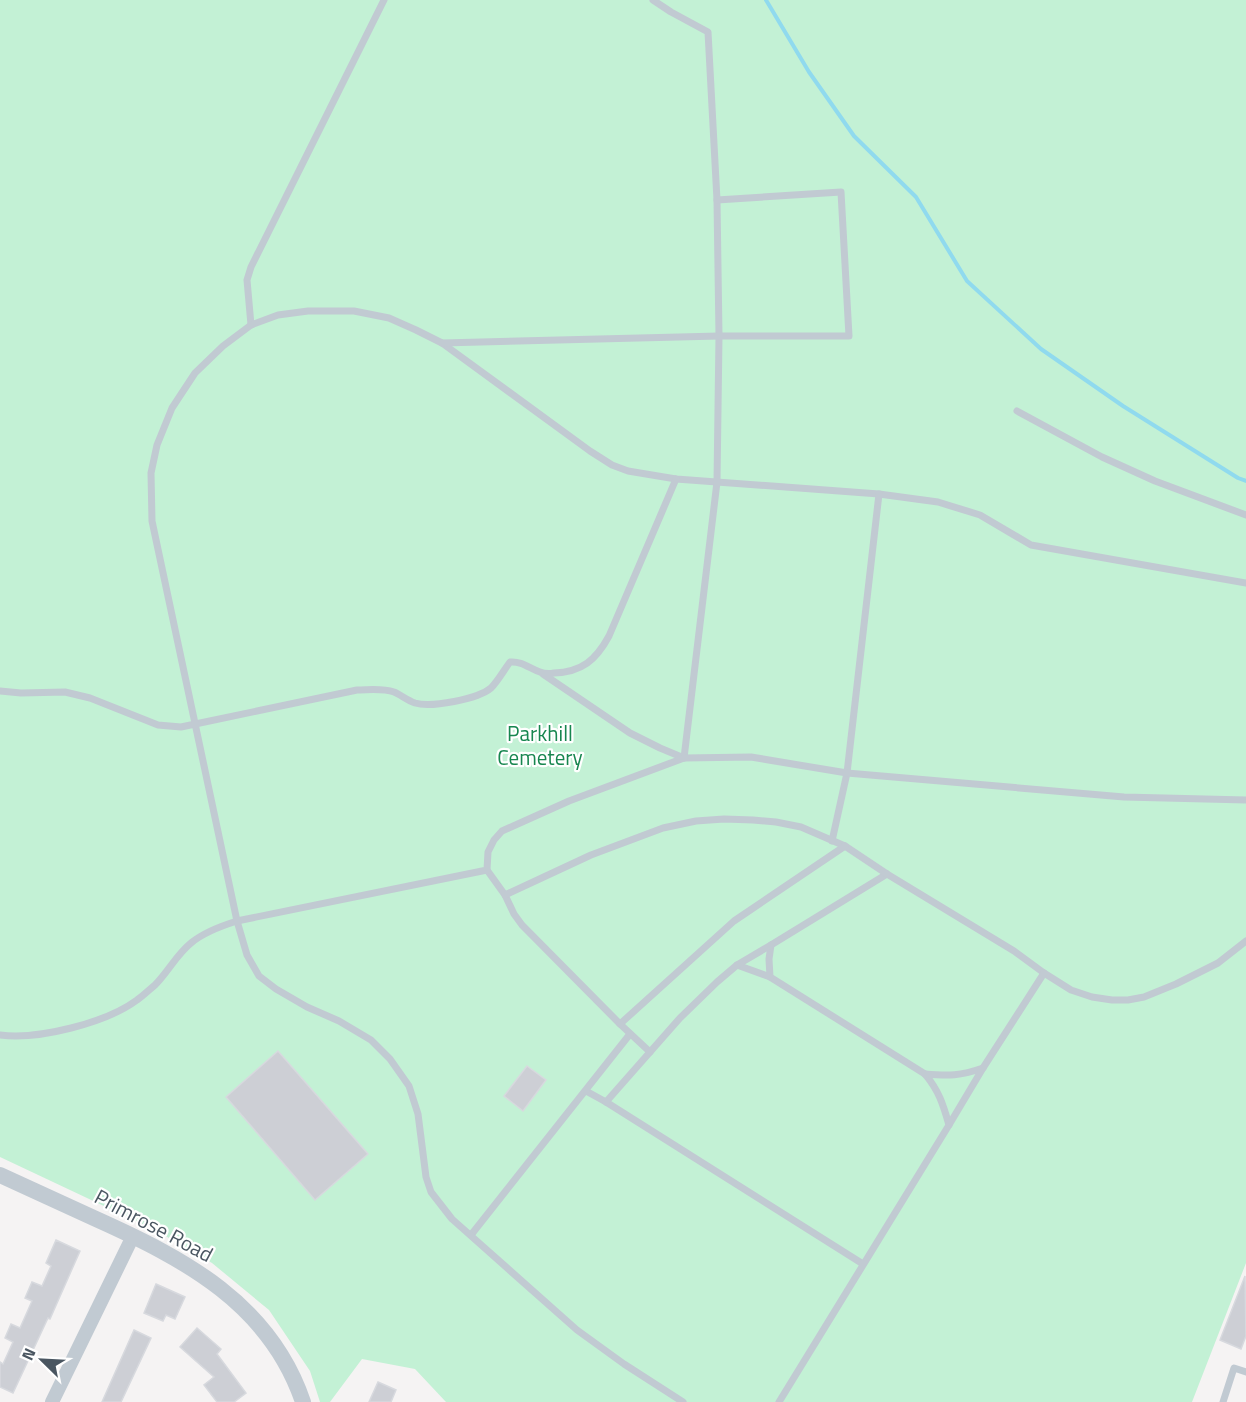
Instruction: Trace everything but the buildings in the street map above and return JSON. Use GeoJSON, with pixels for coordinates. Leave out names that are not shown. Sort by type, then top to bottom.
{"type":"FeatureCollection","features":[{"type":"Feature","properties":{"kind":"street","name":"Primrose Road"},"geometry":{"type":"LineString","coordinates":[[0,1175],[133,1236],[202,1274],[235,1300],[261,1327],[281,1355],[303,1402]]}},
{"type":"Feature","properties":{"kind":"street"},"geometry":{"type":"LineString","coordinates":[[52,1402],[133,1236]]}},
{"type":"Feature","properties":{"kind":"lane"},"geometry":{"type":"LineString","coordinates":[[251,325],[247,280],[250,267],[384,0]]}},
{"type":"Feature","properties":{"kind":"lane"},"geometry":{"type":"LineString","coordinates":[[653,0],[708,32],[717,200],[719,336],[717,482],[684,758]]}},
{"type":"Feature","properties":{"kind":"lane"},"geometry":{"type":"LineString","coordinates":[[441,343],[719,336],[849,336],[841,192],[717,200]]}},
{"type":"Feature","properties":{"kind":"lane"},"geometry":{"type":"LineString","coordinates":[[683,1402],[577,1330],[452,1219],[431,1192],[426,1177],[418,1114],[409,1086],[390,1059],[371,1040],[276,989],[259,976],[247,956],[237,921],[194,725],[152,521],[151,473],[157,446],[172,408],[195,373],[223,346],[251,325],[278,315],[308,311],[354,310],[389,318],[441,343],[590,452],[628,471],[676,479],[879,494],[938,502],[980,514],[1031,545],[1246,583]]}},
{"type":"Feature","properties":{"kind":"lane"},"geometry":{"type":"LineString","coordinates":[[1017,411],[1102,457],[1155,481],[1246,515]]}},
{"type":"Feature","properties":{"kind":"lane"},"geometry":{"type":"LineString","coordinates":[[543,674],[568,673],[591,662],[602,649],[676,479]]}},
{"type":"Feature","properties":{"kind":"lane"},"geometry":{"type":"LineString","coordinates":[[832,841],[847,773],[879,494]]}},
{"type":"Feature","properties":{"kind":"lane"},"geometry":{"type":"LineString","coordinates":[[0,690],[21,693],[65,692],[90,698],[158,725],[181,727],[357,690],[378,689],[393,692],[415,703],[427,705],[459,700],[480,695],[491,687],[510,662],[518,661],[543,674],[630,733],[684,758]]}},
{"type":"Feature","properties":{"kind":"lane"},"geometry":{"type":"LineString","coordinates":[[650,1052],[522,925],[514,914],[505,895],[488,870],[488,852],[502,831],[569,801],[684,758],[751,757],[847,773],[1124,797],[1246,800]]}},
{"type":"Feature","properties":{"kind":"lane"},"geometry":{"type":"LineString","coordinates":[[505,895],[591,855],[663,828],[696,821],[734,819],[776,822],[801,827],[845,846],[1014,951],[1071,990],[1092,997],[1112,1000],[1144,997],[1218,963],[1246,941]]}},
{"type":"Feature","properties":{"kind":"lane"},"geometry":{"type":"LineString","coordinates":[[620,1024],[734,921],[845,846]]}},
{"type":"Feature","properties":{"kind":"lane"},"geometry":{"type":"LineString","coordinates":[[0,1035],[35,1034],[67,1029],[108,1016],[136,1001],[156,983],[191,943],[212,930],[237,921],[488,870]]}},
{"type":"Feature","properties":{"kind":"lane"},"geometry":{"type":"LineString","coordinates":[[606,1102],[680,1018],[737,965],[887,874]]}},
{"type":"Feature","properties":{"kind":"lane"},"geometry":{"type":"LineString","coordinates":[[770,977],[771,945]]}},
{"type":"Feature","properties":{"kind":"lane"},"geometry":{"type":"LineString","coordinates":[[737,965],[770,977],[925,1074],[935,1086],[949,1125]]}},
{"type":"Feature","properties":{"kind":"lane"},"geometry":{"type":"LineString","coordinates":[[778,1402],[1044,973]]}},
{"type":"Feature","properties":{"kind":"lane"},"geometry":{"type":"LineString","coordinates":[[471,1235],[630,1034]]}},
{"type":"Feature","properties":{"kind":"lane"},"geometry":{"type":"LineString","coordinates":[[925,1074],[962,1075],[983,1068]]}},
{"type":"Feature","properties":{"kind":"lane"},"geometry":{"type":"LineString","coordinates":[[586,1091],[863,1264]]}},
{"type":"Feature","properties":{"kind":"lane"},"geometry":{"type":"LineString","coordinates":[[1223,1402],[1234,1368],[1246,1372]]}},
{"type":"Feature","properties":{"kind":"green space","name":"Parkhill Cemetery"},"geometry":{"type":"Polygon","coordinates":[[[0,0],[1246,0],[1246,1263],[1192,1402],[446,1402],[415,1369],[362,1359],[330,1402],[320,1402],[310,1371],[269,1310],[212,1263],[157,1231],[0,1157],[0,0]]]}},
{"type":"Feature","properties":{"kind":"waterway"},"geometry":{"type":"LineString","coordinates":[[766,0],[809,72],[854,136],[916,197],[967,281],[1041,349],[1123,406],[1246,481]]}}]}
